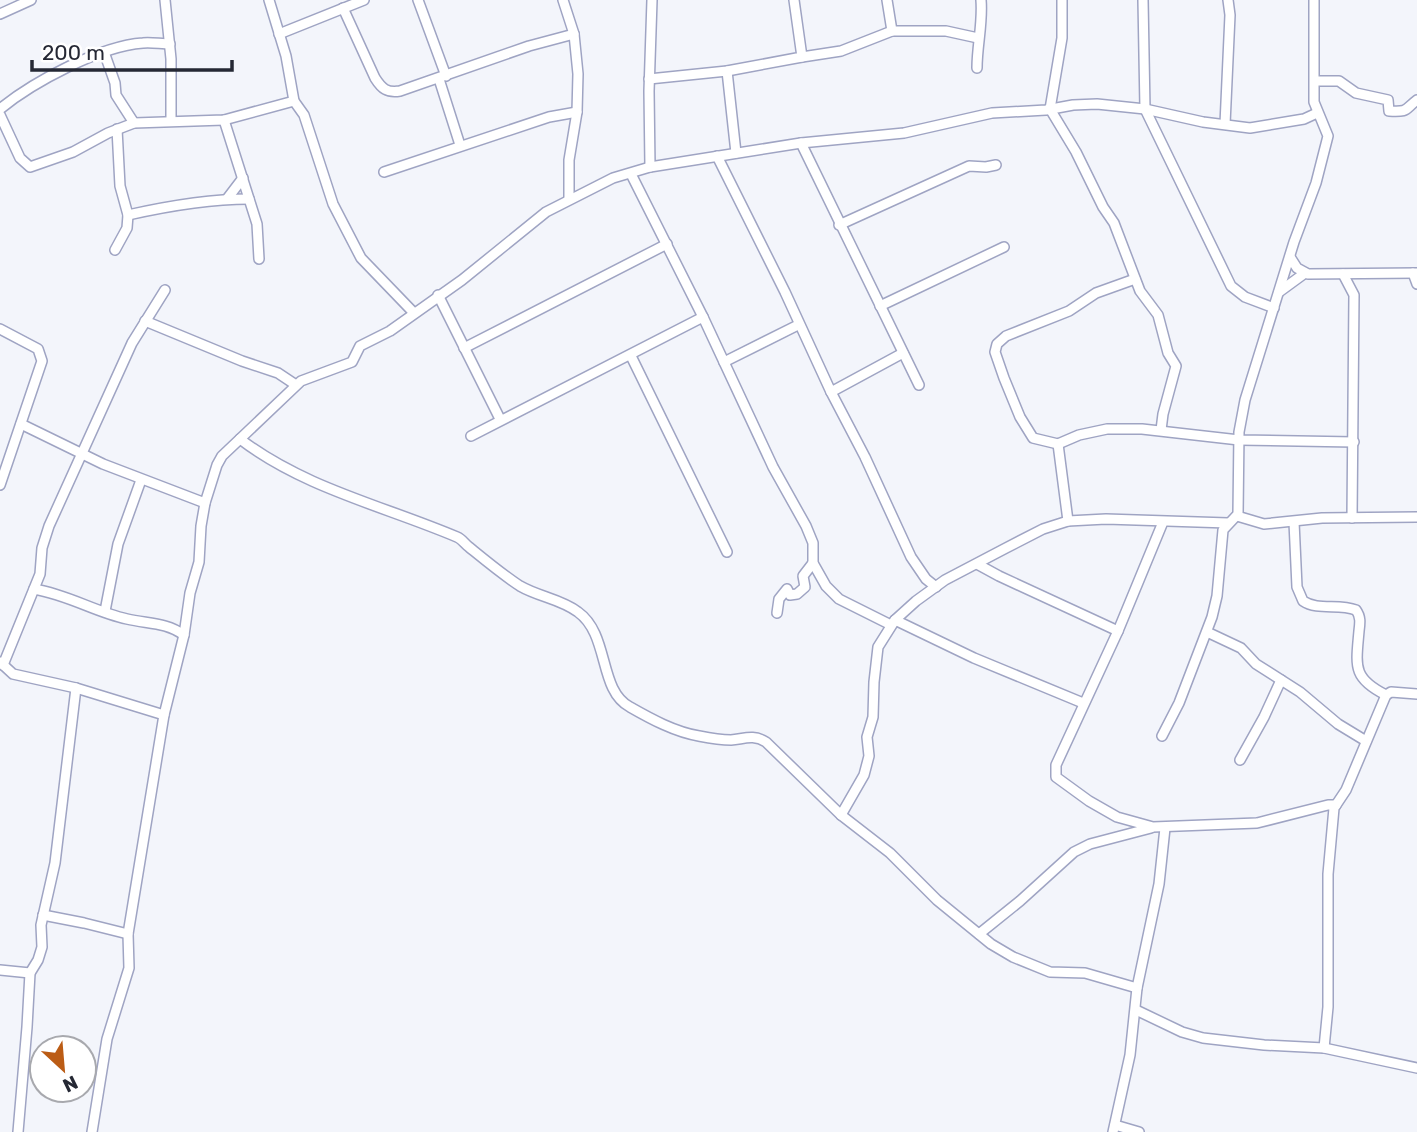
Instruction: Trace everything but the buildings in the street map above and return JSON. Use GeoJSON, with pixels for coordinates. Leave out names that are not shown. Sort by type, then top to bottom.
{"type":"FeatureCollection","features":[{"type":"Feature","properties":{"kind":"street"},"geometry":{"type":"LineString","coordinates":[[165,0],[170,44],[172,121]]}},
{"type":"Feature","properties":{"kind":"street"},"geometry":{"type":"LineString","coordinates":[[269,0],[286,56],[294,101],[304,114],[333,204],[361,258],[414,313]]}},
{"type":"Feature","properties":{"kind":"street"},"geometry":{"type":"LineString","coordinates":[[279,34],[364,0]]}},
{"type":"Feature","properties":{"kind":"street"},"geometry":{"type":"LineString","coordinates":[[418,0],[460,145]]}},
{"type":"Feature","properties":{"kind":"street"},"geometry":{"type":"LineString","coordinates":[[563,0],[574,34],[578,74],[577,112],[569,160],[569,199]]}},
{"type":"Feature","properties":{"kind":"street"},"geometry":{"type":"LineString","coordinates":[[650,167],[652,0]]}},
{"type":"Feature","properties":{"kind":"street"},"geometry":{"type":"LineString","coordinates":[[794,0],[802,57]]}},
{"type":"Feature","properties":{"kind":"street"},"geometry":{"type":"LineString","coordinates":[[887,0],[892,32]]}},
{"type":"Feature","properties":{"kind":"street"},"geometry":{"type":"LineString","coordinates":[[977,68],[981,0]]}},
{"type":"Feature","properties":{"kind":"street"},"geometry":{"type":"LineString","coordinates":[[1062,0],[1062,38],[1049,109],[1076,152],[1103,207],[1114,223],[1140,292],[1158,315],[1168,353],[1176,366],[1161,430]]}},
{"type":"Feature","properties":{"kind":"street"},"geometry":{"type":"LineString","coordinates":[[1143,0],[1145,109],[1231,286],[1245,297],[1274,308]]}},
{"type":"Feature","properties":{"kind":"street"},"geometry":{"type":"LineString","coordinates":[[1225,124],[1230,15],[1228,0]]}},
{"type":"Feature","properties":{"kind":"street"},"geometry":{"type":"LineString","coordinates":[[1161,736],[1179,703],[1207,632],[1217,596],[1223,530],[1237,516],[1239,506],[1239,440],[1245,400],[1328,136],[1314,102],[1314,0]]}},
{"type":"Feature","properties":{"kind":"street"},"geometry":{"type":"LineString","coordinates":[[0,14],[28,1]]}},
{"type":"Feature","properties":{"kind":"street"},"geometry":{"type":"LineString","coordinates":[[343,8],[382,88],[388,92],[400,91],[529,46],[574,34]]}},
{"type":"Feature","properties":{"kind":"street"},"geometry":{"type":"LineString","coordinates":[[649,79],[727,71],[841,51],[892,32],[946,31],[978,38]]}},
{"type":"Feature","properties":{"kind":"street"},"geometry":{"type":"LineString","coordinates":[[0,109],[44,80],[104,52],[142,43],[170,44]]}},
{"type":"Feature","properties":{"kind":"street"},"geometry":{"type":"LineString","coordinates":[[104,52],[116,83],[116,95],[134,123]]}},
{"type":"Feature","properties":{"kind":"street"},"geometry":{"type":"LineString","coordinates":[[727,71],[736,153]]}},
{"type":"Feature","properties":{"kind":"street"},"geometry":{"type":"LineString","coordinates":[[1315,81],[1339,81],[1356,93],[1388,100],[1389,111],[1403,111],[1417,100]]}},
{"type":"Feature","properties":{"kind":"street"},"geometry":{"type":"LineString","coordinates":[[0,115],[20,158],[30,167],[73,152],[134,123],[225,120],[294,101]]}},
{"type":"Feature","properties":{"kind":"street"},"geometry":{"type":"LineString","coordinates":[[92,1132],[107,1039],[129,968],[128,934],[164,715],[199,562],[205,503],[222,456],[296,385],[352,362],[360,346],[390,331],[462,280],[545,212],[613,178],[650,167],[801,143],[904,133],[992,113],[1097,104],[1145,109],[1203,122],[1250,128],[1304,119],[1317,113]]}},
{"type":"Feature","properties":{"kind":"street"},"geometry":{"type":"LineString","coordinates":[[384,172],[549,117],[577,112]]}},
{"type":"Feature","properties":{"kind":"street"},"geometry":{"type":"LineString","coordinates":[[225,120],[257,224],[259,259]]}},
{"type":"Feature","properties":{"kind":"street"},"geometry":{"type":"LineString","coordinates":[[115,250],[127,228],[128,215],[121,186],[117,130]]}},
{"type":"Feature","properties":{"kind":"street"},"geometry":{"type":"LineString","coordinates":[[801,143],[919,384]]}},
{"type":"Feature","properties":{"kind":"street"},"geometry":{"type":"LineString","coordinates":[[717,156],[911,556],[926,579],[936,587]]}},
{"type":"Feature","properties":{"kind":"street"},"geometry":{"type":"LineString","coordinates":[[839,225],[969,166],[996,165]]}},
{"type":"Feature","properties":{"kind":"street"},"geometry":{"type":"LineString","coordinates":[[631,174],[703,317],[773,467],[806,526],[813,543],[813,563],[832,593],[974,658],[1083,703]]}},
{"type":"Feature","properties":{"kind":"street"},"geometry":{"type":"LineString","coordinates":[[227,199],[243,178]]}},
{"type":"Feature","properties":{"kind":"street"},"geometry":{"type":"LineString","coordinates":[[128,215],[164,206],[249,199]]}},
{"type":"Feature","properties":{"kind":"street"},"geometry":{"type":"LineString","coordinates":[[464,348],[667,244]]}},
{"type":"Feature","properties":{"kind":"street"},"geometry":{"type":"LineString","coordinates":[[880,306],[1004,247]]}},
{"type":"Feature","properties":{"kind":"street"},"geometry":{"type":"LineString","coordinates":[[1290,257],[1297,268],[1306,273],[1415,273],[1417,284]]}},
{"type":"Feature","properties":{"kind":"street"},"geometry":{"type":"LineString","coordinates":[[1279,292],[1306,273]]}},
{"type":"Feature","properties":{"kind":"street"},"geometry":{"type":"LineString","coordinates":[[1343,274],[1354,295],[1352,518]]}},
{"type":"Feature","properties":{"kind":"street"},"geometry":{"type":"LineString","coordinates":[[1135,279],[1096,293],[1069,311],[1006,336],[997,344],[995,352],[1004,378],[1033,438],[1058,444],[1079,435],[1107,429],[1161,430],[1239,440],[1354,442]]}},
{"type":"Feature","properties":{"kind":"street"},"geometry":{"type":"LineString","coordinates":[[164,715],[76,688],[13,674],[1,664],[40,574],[42,548],[49,526],[118,370],[165,290]]}},
{"type":"Feature","properties":{"kind":"street"},"geometry":{"type":"LineString","coordinates":[[438,295],[500,419]]}},
{"type":"Feature","properties":{"kind":"street"},"geometry":{"type":"LineString","coordinates":[[471,436],[703,317]]}},
{"type":"Feature","properties":{"kind":"street"},"geometry":{"type":"LineString","coordinates":[[145,321],[278,373],[296,385]]}},
{"type":"Feature","properties":{"kind":"street"},"geometry":{"type":"LineString","coordinates":[[724,362],[798,325]]}},
{"type":"Feature","properties":{"kind":"street"},"geometry":{"type":"LineString","coordinates":[[0,329],[38,349],[42,361],[0,485]]}},
{"type":"Feature","properties":{"kind":"street"},"geometry":{"type":"LineString","coordinates":[[831,392],[903,353]]}},
{"type":"Feature","properties":{"kind":"street"},"geometry":{"type":"LineString","coordinates":[[631,356],[727,552]]}},
{"type":"Feature","properties":{"kind":"street"},"geometry":{"type":"LineString","coordinates":[[21,424],[141,480],[205,503]]}},
{"type":"Feature","properties":{"kind":"street"},"geometry":{"type":"LineString","coordinates":[[240,439],[283,467],[321,483],[338,494],[457,537],[524,588],[572,608],[591,626],[611,683],[623,702],[695,736],[732,740],[742,736],[760,738],[841,815],[890,853],[937,900],[991,944],[1050,972],[1085,972],[1137,988]]}},
{"type":"Feature","properties":{"kind":"street"},"geometry":{"type":"LineString","coordinates":[[1058,444],[1069,521]]}},
{"type":"Feature","properties":{"kind":"street"},"geometry":{"type":"LineString","coordinates":[[105,611],[118,544],[141,480]]}},
{"type":"Feature","properties":{"kind":"street"},"geometry":{"type":"LineString","coordinates":[[1237,516],[1264,524],[1322,518],[1417,517]]}},
{"type":"Feature","properties":{"kind":"street"},"geometry":{"type":"LineString","coordinates":[[841,815],[868,764],[867,737],[873,717],[878,646],[893,622],[936,587],[1043,530],[1069,521],[1228,523]]}},
{"type":"Feature","properties":{"kind":"street"},"geometry":{"type":"LineString","coordinates":[[1163,522],[1118,631],[1056,765],[1055,777],[1118,817],[1153,827],[1256,823],[1336,805]]}},
{"type":"Feature","properties":{"kind":"street"},"geometry":{"type":"LineString","coordinates":[[1294,522],[1299,595],[1309,604],[1356,610],[1360,621],[1357,659],[1359,672],[1368,686],[1386,695]]}},
{"type":"Feature","properties":{"kind":"street"},"geometry":{"type":"LineString","coordinates":[[777,612],[779,599],[787,589],[790,595],[797,594],[805,587],[803,576],[813,563]]}},
{"type":"Feature","properties":{"kind":"street"},"geometry":{"type":"LineString","coordinates":[[976,564],[1118,631]]}},
{"type":"Feature","properties":{"kind":"street"},"geometry":{"type":"LineString","coordinates":[[34,589],[55,593],[128,620],[171,626],[184,635]]}},
{"type":"Feature","properties":{"kind":"street"},"geometry":{"type":"LineString","coordinates":[[1207,632],[1241,648],[1256,664],[1300,692],[1338,724],[1366,741]]}},
{"type":"Feature","properties":{"kind":"street"},"geometry":{"type":"LineString","coordinates":[[1240,760],[1281,680]]}},
{"type":"Feature","properties":{"kind":"street"},"geometry":{"type":"LineString","coordinates":[[18,1132],[30,972],[42,947],[41,929],[55,863],[76,688]]}},
{"type":"Feature","properties":{"kind":"street"},"geometry":{"type":"LineString","coordinates":[[1324,1048],[1328,1007],[1328,874],[1336,805],[1346,790],[1386,695],[1391,692],[1417,695]]}},
{"type":"Feature","properties":{"kind":"street"},"geometry":{"type":"LineString","coordinates":[[979,934],[1074,852],[1090,844],[1153,827]]}},
{"type":"Feature","properties":{"kind":"street"},"geometry":{"type":"LineString","coordinates":[[1139,1132],[1114,1129],[1130,1055],[1137,988],[1159,884],[1165,828]]}},
{"type":"Feature","properties":{"kind":"street"},"geometry":{"type":"LineString","coordinates":[[43,915],[128,934]]}},
{"type":"Feature","properties":{"kind":"street"},"geometry":{"type":"LineString","coordinates":[[0,970],[30,972]]}},
{"type":"Feature","properties":{"kind":"street"},"geometry":{"type":"LineString","coordinates":[[1136,1010],[1182,1032],[1203,1038],[1324,1048],[1417,1068]]}}]}
